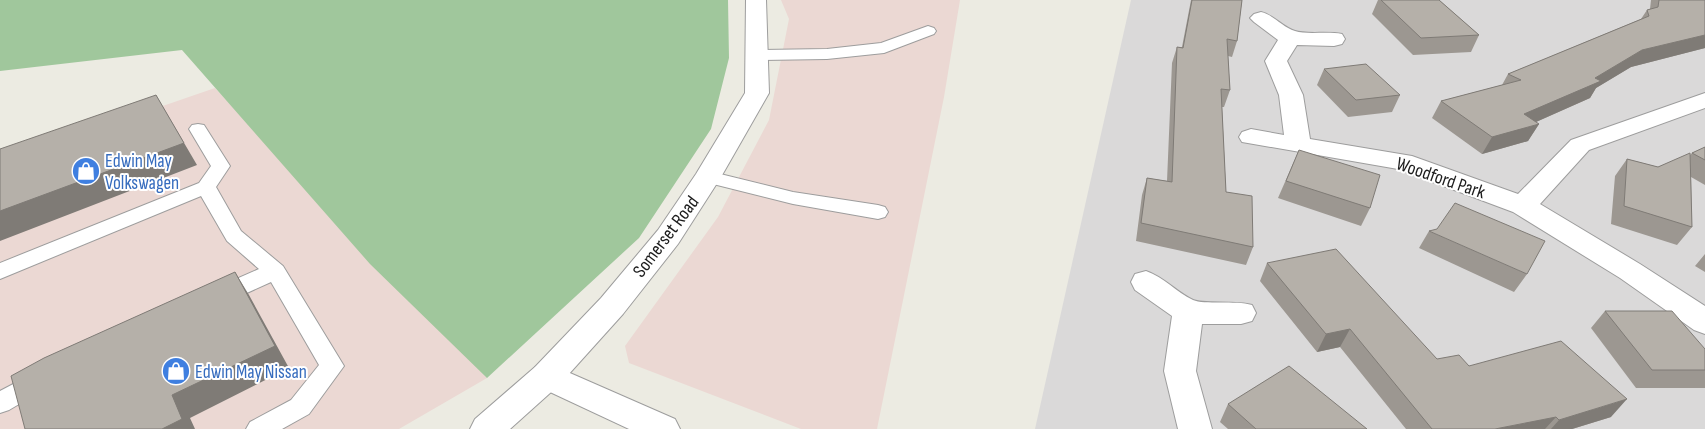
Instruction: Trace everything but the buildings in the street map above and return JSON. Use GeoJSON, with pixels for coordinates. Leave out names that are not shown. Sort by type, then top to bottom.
{"type":"FeatureCollection","features":[{"type":"Feature","properties":{"kind":"street","name":"Somerset Road"},"geometry":{"type":"LineString","coordinates":[[486,429],[547,376],[612,306],[668,237],[708,177],[757,93],[756,0]]}},
{"type":"Feature","properties":{"kind":"street"},"geometry":{"type":"LineString","coordinates":[[1261,18],[1290,38],[1334,39]]}},
{"type":"Feature","properties":{"kind":"street"},"geometry":{"type":"LineString","coordinates":[[1290,38],[1276,61],[1291,94],[1298,144]]}},
{"type":"Feature","properties":{"kind":"street"},"geometry":{"type":"LineString","coordinates":[[1523,206],[1580,145],[1705,100]]}},
{"type":"Feature","properties":{"kind":"street","name":"Woodford Park"},"geometry":{"type":"LineString","coordinates":[[1251,137],[1403,162],[1523,206],[1630,271],[1705,322]]}},
{"type":"Feature","properties":{"kind":"street"},"geometry":{"type":"LineString","coordinates":[[1146,282],[1188,312],[1241,313]]}},
{"type":"Feature","properties":{"kind":"street"},"geometry":{"type":"LineString","coordinates":[[1188,312],[1180,371],[1195,429]]}},
{"type":"Feature","properties":{"kind":"street"},"geometry":{"type":"LineString","coordinates":[[547,376],[663,429]]}},
{"type":"Feature","properties":{"kind":"lane"},"geometry":{"type":"LineString","coordinates":[[757,55],[827,54],[884,48],[928,31]]}},
{"type":"Feature","properties":{"kind":"lane"},"geometry":{"type":"LineString","coordinates":[[0,271],[206,187],[221,166],[198,129]]}},
{"type":"Feature","properties":{"kind":"lane"},"geometry":{"type":"LineString","coordinates":[[708,177],[793,198],[878,212]]}},
{"type":"Feature","properties":{"kind":"lane"},"geometry":{"type":"LineString","coordinates":[[206,187],[234,236],[275,271],[332,366],[300,407],[259,429]]}},
{"type":"Feature","properties":{"kind":"lane"},"geometry":{"type":"LineString","coordinates":[[197,306],[275,271]]}},
{"type":"Feature","properties":{"kind":"lane"},"geometry":{"type":"LineString","coordinates":[[0,402],[55,372]]}},
{"type":"Feature","properties":{"kind":"shaded area"},"geometry":{"type":"Polygon","coordinates":[[[781,0],[960,0],[944,97],[877,429],[801,429],[629,363],[625,346],[718,217],[769,120],[789,19],[781,0]]]}},
{"type":"Feature","properties":{"kind":"shaded area"},"geometry":{"type":"Polygon","coordinates":[[[1131,0],[1705,0],[1705,429],[1035,429],[1131,0]]]}},
{"type":"Feature","properties":{"kind":"shaded area"},"geometry":{"type":"Polygon","coordinates":[[[215,88],[487,378],[399,429],[0,429],[0,162],[215,88]]]}},
{"type":"Feature","properties":{"kind":"green space"},"geometry":{"type":"Polygon","coordinates":[[[0,0],[728,0],[729,58],[711,129],[639,238],[487,378],[370,264],[182,50],[0,71],[0,0]]]}},
{"type":"Feature","properties":{"kind":"place","name":"Edwin May Volkswagen"},"geometry":{"type":"Point","coordinates":[86,171]}},
{"type":"Feature","properties":{"kind":"place","name":"Edwin May Nissan"},"geometry":{"type":"Point","coordinates":[176,371]}}]}
